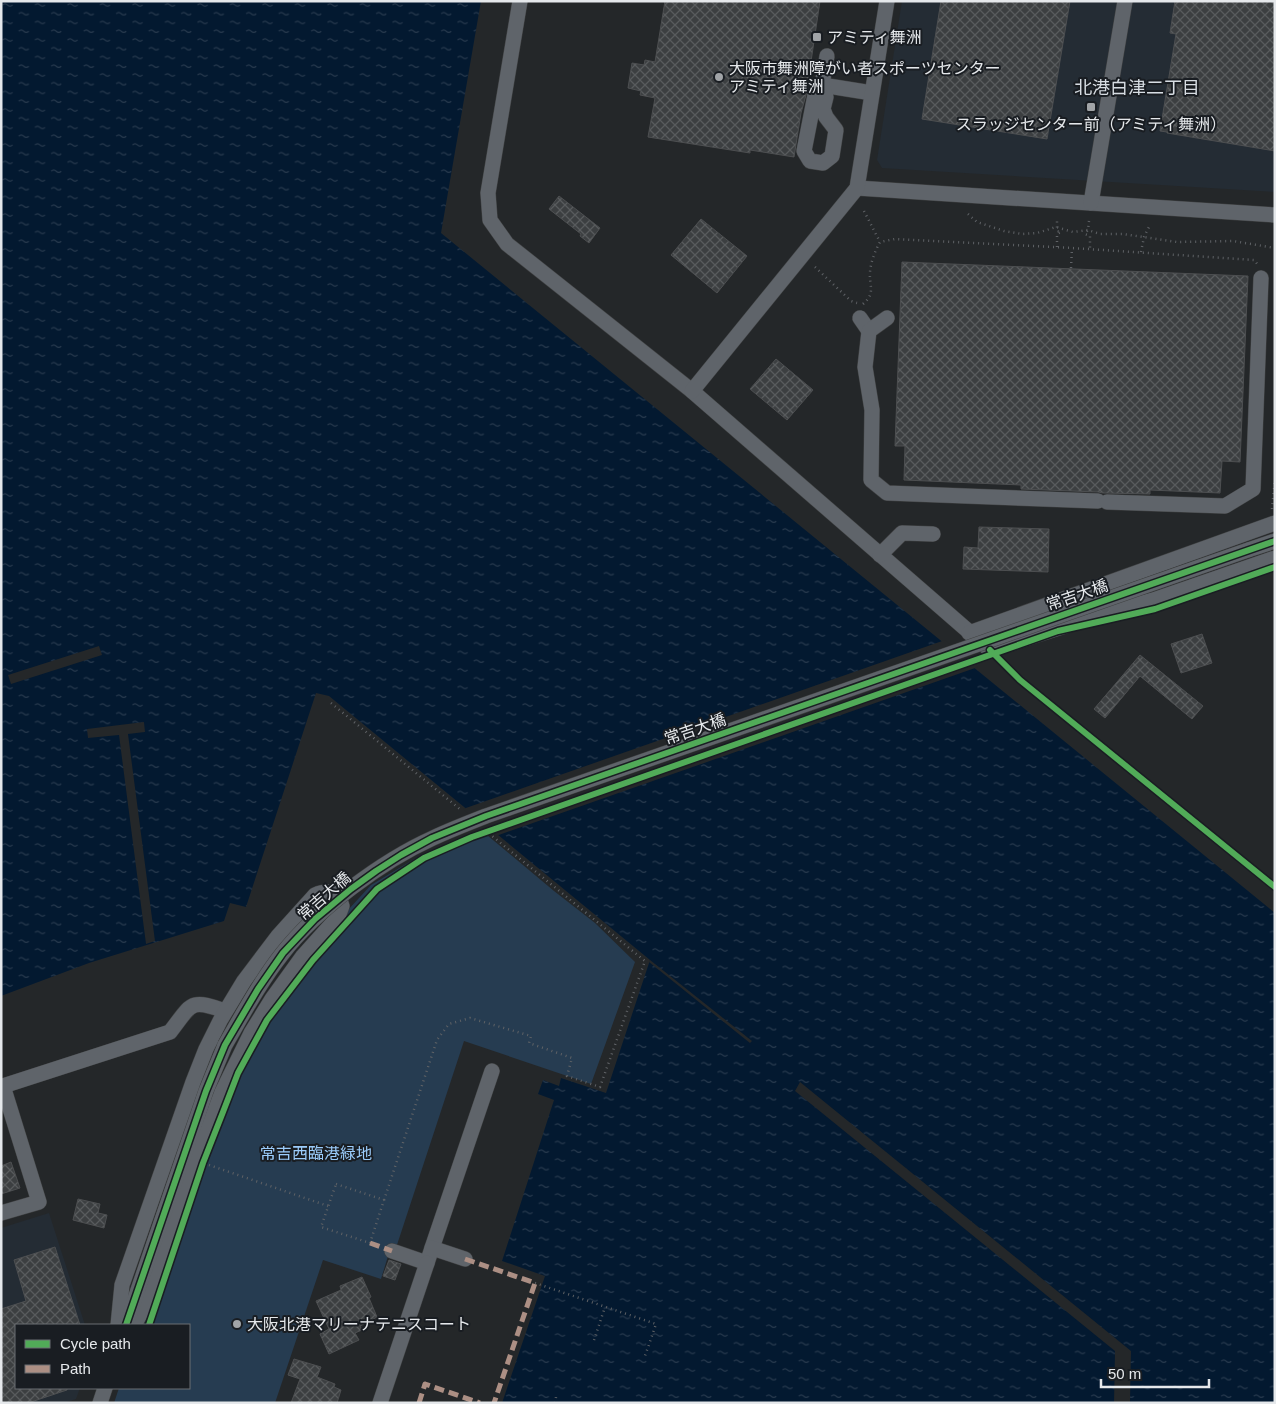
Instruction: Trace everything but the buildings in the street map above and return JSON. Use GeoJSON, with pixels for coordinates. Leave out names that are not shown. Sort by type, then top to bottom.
{"type":"FeatureCollection","features":[{"type":"Feature","properties":{"kind":"street"},"geometry":{"type":"LineString","coordinates":[[520,1],[488,193],[490,220],[507,244],[692,390],[990,650],[1115,610],[1153,600],[1275,558]]}},
{"type":"Feature","properties":{"kind":"street"},"geometry":{"type":"LineString","coordinates":[[692,390],[857,188],[887,1]]}},
{"type":"Feature","properties":{"kind":"street"},"geometry":{"type":"LineString","coordinates":[[1091,204],[1125,1]]}},
{"type":"Feature","properties":{"kind":"street"},"geometry":{"type":"LineString","coordinates":[[827,56],[822,85],[872,93]]}},
{"type":"Feature","properties":{"kind":"street"},"geometry":{"type":"LineString","coordinates":[[857,188],[1275,215]]}},
{"type":"Feature","properties":{"kind":"street"},"geometry":{"type":"LineString","coordinates":[[860,318],[869,331],[865,367],[872,410],[871,480],[888,493],[1225,506],[1253,489],[1261,278]]}},
{"type":"Feature","properties":{"kind":"street"},"geometry":{"type":"LineString","coordinates":[[869,331],[887,318]]}},
{"type":"Feature","properties":{"kind":"street"},"geometry":{"type":"LineString","coordinates":[[969,632],[1273,518]]}},
{"type":"Feature","properties":{"kind":"street"},"geometry":{"type":"LineString","coordinates":[[880,555],[902,533],[932,534]]}},
{"type":"Feature","properties":{"kind":"street","name":"常吉大橋"},"geometry":{"type":"LineString","coordinates":[[126,1324],[206,1091],[226,1045],[258,989],[283,953],[315,919],[376,871],[432,838],[486,816],[1275,541]]}},
{"type":"Feature","properties":{"kind":"street"},"geometry":{"type":"LineString","coordinates":[[118,1324],[122,1284],[206,1049],[244,981],[266,951],[311,900],[321,892],[332,892],[338,896],[342,906],[338,917],[303,956],[272,999],[252,1033],[222,1092],[152,1294],[135,1324]]}},
{"type":"Feature","properties":{"kind":"street"},"geometry":{"type":"LineString","coordinates":[[1,1213],[39,1202],[3,1086],[170,1032],[188,1009],[194,1005],[201,1003],[226,1011]]}},
{"type":"Feature","properties":{"kind":"street"},"geometry":{"type":"LineString","coordinates":[[380,1403],[492,1071]]}},
{"type":"Feature","properties":{"kind":"street"},"geometry":{"type":"LineString","coordinates":[[432,1248],[465,1259]]}},
{"type":"Feature","properties":{"kind":"street"},"geometry":{"type":"LineString","coordinates":[[392,1251],[427,1263]]}},
{"type":"Feature","properties":{"kind":"street"},"geometry":{"type":"LineString","coordinates":[[100,1403],[105,1389]]}},
{"type":"Feature","properties":{"kind":"path"},"geometry":{"type":"LineString","coordinates":[[864,211],[880,242]]}},
{"type":"Feature","properties":{"kind":"path"},"geometry":{"type":"LineString","coordinates":[[968,214],[977,222],[1004,231],[1022,234],[1036,233],[1056,227],[1073,232],[1088,230],[1100,234],[1123,234],[1177,242],[1233,242],[1275,248]]}},
{"type":"Feature","properties":{"kind":"path"},"geometry":{"type":"LineString","coordinates":[[1056,227],[1058,219]]}},
{"type":"Feature","properties":{"kind":"path"},"geometry":{"type":"LineString","coordinates":[[1089,221],[1088,230],[1085,234],[1090,236],[1090,249]]}},
{"type":"Feature","properties":{"kind":"path"},"geometry":{"type":"LineString","coordinates":[[1141,252],[1144,237],[1150,225]]}},
{"type":"Feature","properties":{"kind":"path"},"geometry":{"type":"LineString","coordinates":[[1056,227],[1061,232],[1057,234],[1057,247]]}},
{"type":"Feature","properties":{"kind":"path"},"geometry":{"type":"LineString","coordinates":[[880,242],[896,239],[1254,260],[1260,268],[1261,278]]}},
{"type":"Feature","properties":{"kind":"path"},"geometry":{"type":"LineString","coordinates":[[815,267],[851,301],[862,304],[869,299],[872,289],[870,272],[874,254],[880,242]]}},
{"type":"Feature","properties":{"kind":"path"},"geometry":{"type":"LineString","coordinates":[[1071,268],[1072,248]]}},
{"type":"Feature","properties":{"kind":"path"},"geometry":{"type":"LineString","coordinates":[[1273,518],[1275,479]]}},
{"type":"Feature","properties":{"kind":"path"},"geometry":{"type":"LineString","coordinates":[[331,703],[461,810]]}},
{"type":"Feature","properties":{"kind":"path"},"geometry":{"type":"LineString","coordinates":[[384,1200],[336,1184],[322,1227],[370,1243],[437,1040],[449,1024],[470,1018],[531,1036],[529,1044],[572,1058],[567,1076],[600,1087],[645,961],[485,831]]}},
{"type":"Feature","properties":{"kind":"path"},"geometry":{"type":"LineString","coordinates":[[204,1163],[328,1206]]}},
{"type":"Feature","properties":{"kind":"path"},"geometry":{"type":"LineString","coordinates":[[535,1283],[656,1324],[645,1356]]}},
{"type":"Feature","properties":{"kind":"path"},"geometry":{"type":"LineString","coordinates":[[594,1340],[605,1307]]}},
{"type":"Feature","properties":{"kind":"path"},"geometry":{"type":"LineString","coordinates":[[554,1403],[556,1397]]}},
{"type":"Feature","properties":{"kind":"shaded area"},"geometry":{"type":"Polygon","coordinates":[[[902,1],[1275,1],[1275,192],[882,168],[877,160],[902,1]]]}},
{"type":"Feature","properties":{"kind":"shaded area"},"geometry":{"type":"Polygon","coordinates":[[[49,1213],[85,1324],[15,1324],[15,1389],[80,1389],[76,1399],[64,1403],[1,1403],[1,1228],[49,1213]]]}},
{"type":"Feature","properties":{"kind":"green space","name":"常吉西臨港緑地"},"geometry":{"type":"Polygon","coordinates":[[[481,830],[595,923],[635,962],[591,1084],[464,1041],[393,1257],[388,1256],[381,1279],[323,1260],[275,1403],[114,1403],[119,1389],[190,1389],[190,1324],[144,1324],[213,1127],[266,1015],[348,910],[371,885],[421,855],[481,830]]]}},
{"type":"Feature","properties":{"kind":"water"},"geometry":{"type":"Polygon","coordinates":[[[1,1],[481,1],[441,233],[1275,913],[1275,1403],[502,1403],[545,1276],[502,1261],[554,1100],[538,1094],[543,1080],[559,1086],[561,1078],[606,1093],[650,960],[329,696],[316,693],[246,907],[230,903],[224,921],[89,963],[1,996],[1,1]]]}},
{"type":"Feature","properties":{"kind":"pier"},"geometry":{"type":"Polygon","coordinates":[[[945,640],[978,667],[496,836],[463,809],[945,640]]]}},
{"type":"Feature","properties":{"kind":"pier"},"geometry":{"type":"Polygon","coordinates":[[[99,646],[102,655],[11,684],[8,675],[99,646]]]}},
{"type":"Feature","properties":{"kind":"pier"},"geometry":{"type":"Polygon","coordinates":[[[144,722],[145,732],[128,734],[155,941],[146,944],[119,735],[88,738],[87,729],[144,722]]]}},
{"type":"Feature","properties":{"kind":"pier"},"geometry":{"type":"Polygon","coordinates":[[[650,960],[752,1041],[750,1043],[649,962],[650,960]]]}},
{"type":"Feature","properties":{"kind":"pier"},"geometry":{"type":"Polygon","coordinates":[[[800,1082],[1131,1351],[1130,1403],[1114,1403],[1115,1351],[795,1091],[800,1082]]]}},
{"type":"Feature","properties":{"kind":"marked path"},"geometry":{"type":"LineString","coordinates":[[370,1243],[392,1251]]}},
{"type":"Feature","properties":{"kind":"marked path"},"geometry":{"type":"LineString","coordinates":[[465,1259],[535,1283],[494,1403]]}},
{"type":"Feature","properties":{"kind":"marked path"},"geometry":{"type":"LineString","coordinates":[[419,1403],[425,1384],[480,1403]]}},
{"type":"Feature","properties":{"kind":"cycle path"},"geometry":{"type":"LineString","coordinates":[[126,1324],[206,1091],[225,1045],[258,989],[283,953],[315,919],[376,871],[432,838],[486,816],[1275,541]]}},
{"type":"Feature","properties":{"kind":"cycle path"},"geometry":{"type":"LineString","coordinates":[[149,1324],[203,1163],[238,1073],[267,1020],[313,960],[377,889],[424,858],[472,837],[1058,631],[1155,609],[1275,567]]}},
{"type":"Feature","properties":{"kind":"cycle path"},"geometry":{"type":"LineString","coordinates":[[990,650],[1020,680],[1275,887]]}},
{"type":"Feature","properties":{"kind":"place","name":"アミティ舞洲"},"geometry":{"type":"Point","coordinates":[817,37]}},
{"type":"Feature","properties":{"kind":"place","name":"大阪市舞洲障がい者スポーツセンター アミティ舞洲"},"geometry":{"type":"Point","coordinates":[719,77]}},
{"type":"Feature","properties":{"kind":"place","name":"スラッジセンター前（アミティ舞洲）"},"geometry":{"type":"Point","coordinates":[1091,107]}},
{"type":"Feature","properties":{"kind":"place","name":"大阪北港マリーナテニスコート"},"geometry":{"type":"Point","coordinates":[237,1324]}},
{"type":"Feature","properties":{"kind":"district","name":"北港白津二丁目"},"geometry":{"type":"Point","coordinates":[1137,88]}}]}
